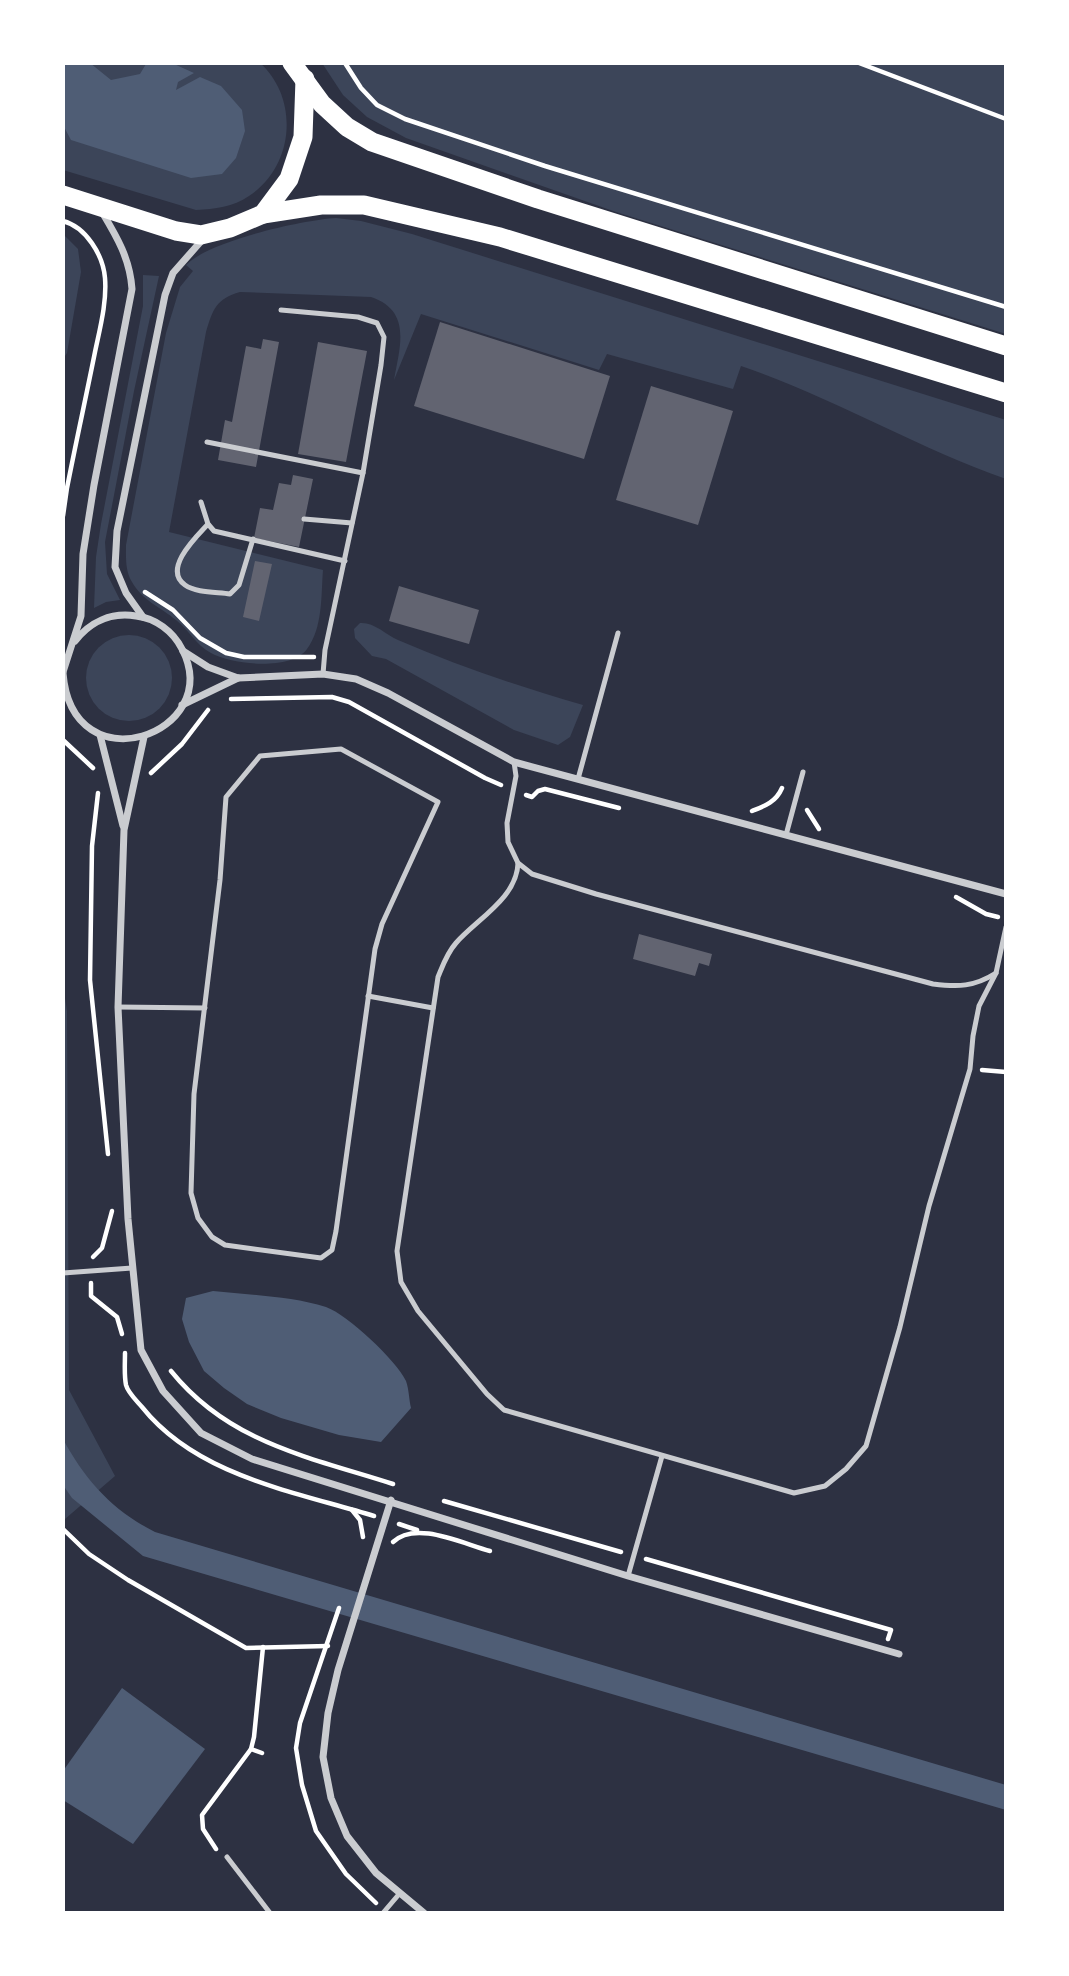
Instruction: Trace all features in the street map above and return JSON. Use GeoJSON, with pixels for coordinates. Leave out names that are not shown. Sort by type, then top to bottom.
{"type":"FeatureCollection","features":[{"type":"Feature","properties":{"kind":"highway"},"geometry":{"type":"LineString","coordinates":[[292,63],[322,104],[347,127],[372,142],[538,198],[1006,346]]}},
{"type":"Feature","properties":{"kind":"highway"},"geometry":{"type":"LineString","coordinates":[[263,214],[289,179],[303,137],[304,79]]}},
{"type":"Feature","properties":{"kind":"highway"},"geometry":{"type":"LineString","coordinates":[[63,195],[176,231],[201,235],[230,228],[263,214],[321,205],[364,205],[500,237],[1006,393]]}},
{"type":"Feature","properties":{"kind":"street"},"geometry":{"type":"LineString","coordinates":[[98,205],[121,243],[131,275],[132,289],[83,554],[81,616],[63,668],[64,692],[72,710],[84,725],[100,735],[115,739],[144,737],[160,730],[173,719],[183,705],[188,687],[188,669],[183,651]]}},
{"type":"Feature","properties":{"kind":"street"},"geometry":{"type":"LineString","coordinates":[[143,617],[126,593],[115,567],[117,531],[165,295],[173,273],[209,233]]}},
{"type":"Feature","properties":{"kind":"street"},"geometry":{"type":"LineString","coordinates":[[71,645],[95,622],[127,614],[143,617],[167,630],[183,651],[208,667],[238,678],[323,674],[356,679],[388,693],[514,762],[1006,894]]}},
{"type":"Feature","properties":{"kind":"street"},"geometry":{"type":"LineString","coordinates":[[183,705],[238,678]]}},
{"type":"Feature","properties":{"kind":"street"},"geometry":{"type":"LineString","coordinates":[[63,706],[72,710]]}},
{"type":"Feature","properties":{"kind":"street"},"geometry":{"type":"LineString","coordinates":[[100,735],[124,830]]}},
{"type":"Feature","properties":{"kind":"street"},"geometry":{"type":"LineString","coordinates":[[144,737],[124,830],[118,1007],[132,1268],[141,1350],[163,1391],[201,1433],[252,1459],[391,1500],[628,1576],[899,1654]]}},
{"type":"Feature","properties":{"kind":"street"},"geometry":{"type":"LineString","coordinates":[[391,1500],[338,1671],[328,1713],[323,1757],[331,1798],[346,1836],[376,1872],[424,1913]]}},
{"type":"Feature","properties":{"kind":"lane"},"geometry":{"type":"LineString","coordinates":[[281,310],[358,317],[377,323],[384,337],[382,365],[363,473],[325,650],[323,674]]}},
{"type":"Feature","properties":{"kind":"lane"},"geometry":{"type":"LineString","coordinates":[[206,442],[363,473]]}},
{"type":"Feature","properties":{"kind":"lane"},"geometry":{"type":"LineString","coordinates":[[201,502],[208,524],[214,531],[345,561]]}},
{"type":"Feature","properties":{"kind":"lane"},"geometry":{"type":"LineString","coordinates":[[304,519],[352,523]]}},
{"type":"Feature","properties":{"kind":"lane"},"geometry":{"type":"LineString","coordinates":[[208,524],[184,551],[178,567],[179,578],[185,585],[230,594],[239,585],[253,540]]}},
{"type":"Feature","properties":{"kind":"lane"},"geometry":{"type":"LineString","coordinates":[[578,779],[618,633]]}},
{"type":"Feature","properties":{"kind":"lane"},"geometry":{"type":"LineString","coordinates":[[341,749],[438,802],[382,924],[368,996],[332,1250],[321,1258],[225,1245],[212,1237],[198,1218],[191,1193],[194,1094],[220,880],[226,797],[260,757],[341,749]]}},
{"type":"Feature","properties":{"kind":"lane"},"geometry":{"type":"LineString","coordinates":[[514,762],[516,776],[507,823],[508,842],[518,863],[517,874],[508,892],[455,944],[438,977],[397,1251],[401,1282],[418,1311],[487,1394],[504,1410],[794,1493],[825,1486],[846,1469],[866,1446],[900,1327],[929,1206],[970,1069],[979,1006],[996,974],[1006,927]]}},
{"type":"Feature","properties":{"kind":"lane"},"geometry":{"type":"LineString","coordinates":[[786,835],[803,772]]}},
{"type":"Feature","properties":{"kind":"lane"},"geometry":{"type":"LineString","coordinates":[[518,863],[539,877],[596,894],[933,984],[971,986],[996,974]]}},
{"type":"Feature","properties":{"kind":"lane"},"geometry":{"type":"LineString","coordinates":[[368,996],[433,1008]]}},
{"type":"Feature","properties":{"kind":"lane"},"geometry":{"type":"LineString","coordinates":[[118,1007],[205,1008]]}},
{"type":"Feature","properties":{"kind":"lane"},"geometry":{"type":"LineString","coordinates":[[63,1273],[132,1268]]}},
{"type":"Feature","properties":{"kind":"lane"},"geometry":{"type":"LineString","coordinates":[[628,1576],[662,1456]]}},
{"type":"Feature","properties":{"kind":"lane"},"geometry":{"type":"LineString","coordinates":[[227,1857],[270,1913]]}},
{"type":"Feature","properties":{"kind":"lane"},"geometry":{"type":"LineString","coordinates":[[383,1913],[400,1893]]}},
{"type":"Feature","properties":{"kind":"path"},"geometry":{"type":"LineString","coordinates":[[345,63],[361,88],[377,105],[405,119],[545,166],[1006,307]]}},
{"type":"Feature","properties":{"kind":"path"},"geometry":{"type":"LineString","coordinates":[[859,63],[1006,119]]}},
{"type":"Feature","properties":{"kind":"path"},"geometry":{"type":"LineString","coordinates":[[63,220],[93,244],[103,266],[105,279],[103,309],[63,516]]}},
{"type":"Feature","properties":{"kind":"path"},"geometry":{"type":"LineString","coordinates":[[135,583],[144,592],[173,610],[200,638],[226,653],[244,657],[310,656]]}},
{"type":"Feature","properties":{"kind":"path"},"geometry":{"type":"LineString","coordinates":[[751,811],[769,804],[782,788]]}},
{"type":"Feature","properties":{"kind":"path"},"geometry":{"type":"LineString","coordinates":[[531,797],[545,789],[601,804]]}},
{"type":"Feature","properties":{"kind":"path"},"geometry":{"type":"LineString","coordinates":[[807,801],[807,811],[820,830]]}},
{"type":"Feature","properties":{"kind":"path"},"geometry":{"type":"LineString","coordinates":[[949,893],[986,914]]}},
{"type":"Feature","properties":{"kind":"path"},"geometry":{"type":"LineString","coordinates":[[970,1069],[1006,1072]]}},
{"type":"Feature","properties":{"kind":"path"},"geometry":{"type":"LineString","coordinates":[[167,1365],[199,1402],[229,1424],[271,1445],[395,1485]]}},
{"type":"Feature","properties":{"kind":"path"},"geometry":{"type":"LineString","coordinates":[[432,1497],[603,1546]]}},
{"type":"Feature","properties":{"kind":"path"},"geometry":{"type":"LineString","coordinates":[[351,1510],[360,1520],[363,1535],[360,1546]]}},
{"type":"Feature","properties":{"kind":"path"},"geometry":{"type":"LineString","coordinates":[[63,1529],[89,1554],[195,1620],[246,1648],[336,1646]]}},
{"type":"Feature","properties":{"kind":"path"},"geometry":{"type":"LineString","coordinates":[[227,1857],[218,1852],[203,1829],[202,1815],[251,1749],[263,1647]]}},
{"type":"Feature","properties":{"kind":"path"},"geometry":{"type":"LineString","coordinates":[[251,1749],[262,1753]]}},
{"type":"Feature","properties":{"kind":"shaded area"},"geometry":{"type":"Polygon","coordinates":[[[63,63],[260,63],[273,78],[286,113],[283,151],[264,183],[249,196],[237,203],[210,209],[196,210],[63,170],[63,63]]]}},
{"type":"Feature","properties":{"kind":"shaded area"},"geometry":{"type":"Polygon","coordinates":[[[63,63],[90,63],[111,80],[140,74],[146,64],[174,64],[194,73],[178,82],[176,90],[200,77],[221,86],[242,110],[245,131],[236,158],[222,174],[191,178],[71,140],[63,125],[63,63]]]}},
{"type":"Feature","properties":{"kind":"shaded area"},"geometry":{"type":"Polygon","coordinates":[[[322,63],[1006,63],[1006,334],[616,212],[406,138],[367,117],[343,95],[322,63]]]}},
{"type":"Feature","properties":{"kind":"shaded area"},"geometry":{"type":"Polygon","coordinates":[[[336,218],[361,221],[412,234],[1006,420],[1006,479],[939,452],[808,392],[741,366],[733,389],[607,354],[599,370],[421,314],[394,380],[400,331],[393,311],[384,303],[371,297],[240,292],[226,298],[217,306],[206,332],[169,532],[323,570],[316,631],[307,649],[299,656],[288,661],[261,664],[220,657],[206,650],[181,624],[141,594],[127,569],[126,545],[166,333],[180,287],[193,271],[186,265],[198,256],[257,233],[336,218]]]}},
{"type":"Feature","properties":{"kind":"shaded area"},"geometry":{"type":"Polygon","coordinates":[[[63,234],[78,249],[81,272],[67,353],[63,359],[63,234]]]}},
{"type":"Feature","properties":{"kind":"shaded area"},"geometry":{"type":"Polygon","coordinates":[[[143,275],[159,276],[105,542],[107,574],[120,600],[106,602],[94,608],[96,557],[143,306],[143,275]]]}},
{"type":"Feature","properties":{"kind":"shaded area"},"geometry":{"type":"Polygon","coordinates":[[[360,623],[375,626],[398,640],[466,667],[583,705],[570,737],[558,745],[514,730],[386,659],[372,656],[355,638],[354,629],[360,623]]]}},
{"type":"Feature","properties":{"kind":"shaded area"},"geometry":{"type":"Polygon","coordinates":[[[129,635],[153,642],[165,654],[172,678],[165,702],[153,714],[129,721],[105,714],[93,702],[86,678],[93,654],[105,642],[129,635]]]}},
{"type":"Feature","properties":{"kind":"shaded area"},"geometry":{"type":"Polygon","coordinates":[[[63,985],[67,1011],[69,1390],[115,1476],[65,1519],[63,1516],[63,985]]]}},
{"type":"Feature","properties":{"kind":"shaded area"},"geometry":{"type":"Polygon","coordinates":[[[213,1291],[299,1300],[335,1312],[370,1339],[401,1372],[407,1384],[411,1408],[381,1442],[339,1435],[281,1418],[247,1404],[204,1371],[189,1342],[182,1319],[186,1298],[213,1291]]]}},
{"type":"Feature","properties":{"kind":"shaded area"},"geometry":{"type":"Polygon","coordinates":[[[63,1439],[81,1468],[102,1493],[126,1514],[155,1532],[1006,1785],[1006,1810],[143,1556],[72,1498],[63,1485],[63,1439]]]}},
{"type":"Feature","properties":{"kind":"shaded area"},"geometry":{"type":"Polygon","coordinates":[[[122,1688],[205,1749],[133,1844],[63,1800],[63,1771],[122,1688]]]}},
{"type":"Feature","properties":{"kind":"building"},"geometry":{"type":"Polygon","coordinates":[[[440,322],[610,376],[584,459],[414,406],[440,322]]]}},
{"type":"Feature","properties":{"kind":"building"},"geometry":{"type":"Polygon","coordinates":[[[263,339],[279,342],[256,467],[218,460],[225,420],[232,422],[246,346],[261,349],[263,339]]]}},
{"type":"Feature","properties":{"kind":"building"},"geometry":{"type":"Polygon","coordinates":[[[318,342],[367,351],[346,462],[298,454],[318,342]]]}},
{"type":"Feature","properties":{"kind":"building"},"geometry":{"type":"Polygon","coordinates":[[[651,386],[733,411],[698,525],[616,500],[651,386]]]}},
{"type":"Feature","properties":{"kind":"building"},"geometry":{"type":"Polygon","coordinates":[[[293,475],[313,479],[299,547],[254,538],[260,508],[273,510],[279,483],[291,485],[293,475]]]}},
{"type":"Feature","properties":{"kind":"building"},"geometry":{"type":"Polygon","coordinates":[[[255,561],[272,564],[259,621],[243,617],[255,561]]]}},
{"type":"Feature","properties":{"kind":"building"},"geometry":{"type":"Polygon","coordinates":[[[399,586],[479,610],[469,644],[389,621],[399,586]]]}},
{"type":"Feature","properties":{"kind":"building"},"geometry":{"type":"Polygon","coordinates":[[[639,934],[712,954],[709,966],[699,963],[695,976],[633,959],[639,934]]]}}]}
